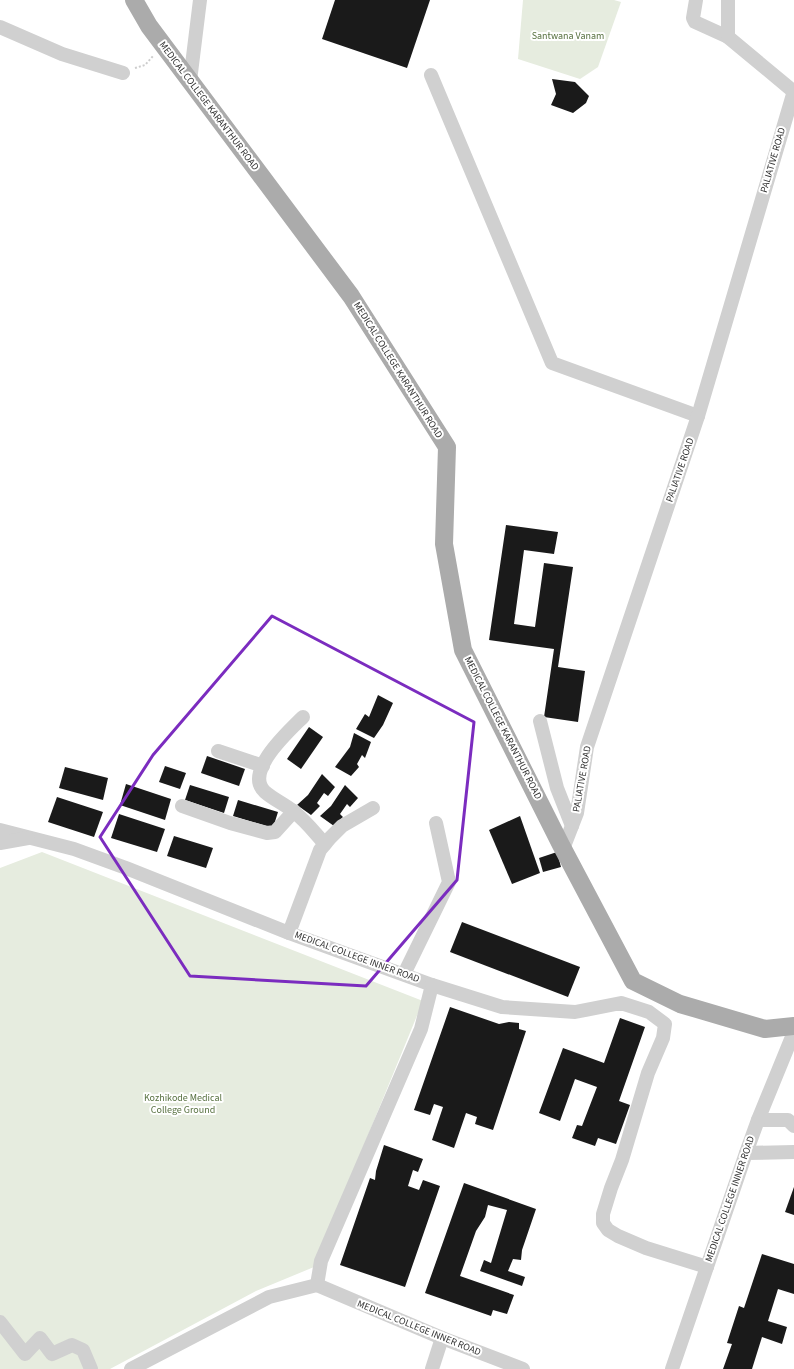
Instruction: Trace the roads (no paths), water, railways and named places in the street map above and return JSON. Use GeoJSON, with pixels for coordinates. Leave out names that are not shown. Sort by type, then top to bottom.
{"type":"FeatureCollection","features":[{"type":"Feature","properties":{"kind":"main road","name":"MEDICAL COLLEGE KARANTHUR ROAD"},"geometry":{"type":"LineString","coordinates":[[134,0],[149,26],[351,296],[447,446],[444,544],[463,650],[563,849],[633,981],[680,1004],[765,1029],[794,1026]]}},
{"type":"Feature","properties":{"kind":"street"},"geometry":{"type":"LineString","coordinates":[[190,81],[200,0]]}},
{"type":"Feature","properties":{"kind":"street"},"geometry":{"type":"LineString","coordinates":[[696,0],[693,18],[695,22],[728,37],[794,91]]}},
{"type":"Feature","properties":{"kind":"street"},"geometry":{"type":"LineString","coordinates":[[728,0],[728,37]]}},
{"type":"Feature","properties":{"kind":"street"},"geometry":{"type":"LineString","coordinates":[[0,27],[62,54],[122,73]]}},
{"type":"Feature","properties":{"kind":"street"},"geometry":{"type":"LineString","coordinates":[[431,75],[552,363],[698,416]]}},
{"type":"Feature","properties":{"kind":"street","name":"PALIATIVE ROAD"},"geometry":{"type":"LineString","coordinates":[[563,849],[577,813],[587,747],[698,416],[794,91]]}},
{"type":"Feature","properties":{"kind":"street"},"geometry":{"type":"LineString","coordinates":[[303,717],[275,745],[262,766],[259,784],[264,792],[294,811],[325,844]]}},
{"type":"Feature","properties":{"kind":"street"},"geometry":{"type":"LineString","coordinates":[[540,721],[557,788],[572,826]]}},
{"type":"Feature","properties":{"kind":"street"},"geometry":{"type":"LineString","coordinates":[[218,751],[262,766]]}},
{"type":"Feature","properties":{"kind":"street"},"geometry":{"type":"LineString","coordinates":[[182,806],[230,823],[267,833],[275,832],[294,811]]}},
{"type":"Feature","properties":{"kind":"street"},"geometry":{"type":"LineString","coordinates":[[289,933],[320,850],[342,826],[373,808]]}},
{"type":"Feature","properties":{"kind":"street"},"geometry":{"type":"LineString","coordinates":[[404,974],[449,882],[436,823]]}},
{"type":"Feature","properties":{"kind":"street"},"geometry":{"type":"LineString","coordinates":[[0,830],[32,838]]}},
{"type":"Feature","properties":{"kind":"street","name":"MEDICAL COLLEGE INNER ROAD"},"geometry":{"type":"LineString","coordinates":[[0,843],[32,838],[74,849],[289,933],[432,985],[422,1028],[321,1261],[317,1285],[442,1338],[523,1369]]}},
{"type":"Feature","properties":{"kind":"street"},"geometry":{"type":"LineString","coordinates":[[432,985],[502,1007],[575,1012],[621,1003],[649,1012],[665,1024],[663,1038],[648,1073],[622,1160],[611,1188],[603,1214],[603,1223],[608,1230],[618,1236],[646,1248],[708,1267]]}},
{"type":"Feature","properties":{"kind":"street","name":"MEDICAL COLLEGE INNER ROAD"},"geometry":{"type":"LineString","coordinates":[[672,1369],[746,1153],[794,1032]]}},
{"type":"Feature","properties":{"kind":"street"},"geometry":{"type":"LineString","coordinates":[[758,1120],[788,1120],[794,1126]]}},
{"type":"Feature","properties":{"kind":"street"},"geometry":{"type":"LineString","coordinates":[[746,1153],[794,1152]]}},
{"type":"Feature","properties":{"kind":"street"},"geometry":{"type":"LineString","coordinates":[[131,1369],[269,1297],[317,1285]]}},
{"type":"Feature","properties":{"kind":"street"},"geometry":{"type":"LineString","coordinates":[[0,1322],[25,1354],[40,1338],[52,1354],[72,1345],[83,1350],[91,1369]]}},
{"type":"Feature","properties":{"kind":"street"},"geometry":{"type":"LineString","coordinates":[[432,1369],[442,1338]]}},
{"type":"Feature","properties":{"kind":"park label","name":"Santwana Vanam"},"geometry":{"type":"Point","coordinates":[568,36]}},
{"type":"Feature","properties":{"kind":"park label","name":"Kozhikode Medical College Ground"},"geometry":{"type":"Point","coordinates":[183,1104]}}]}
